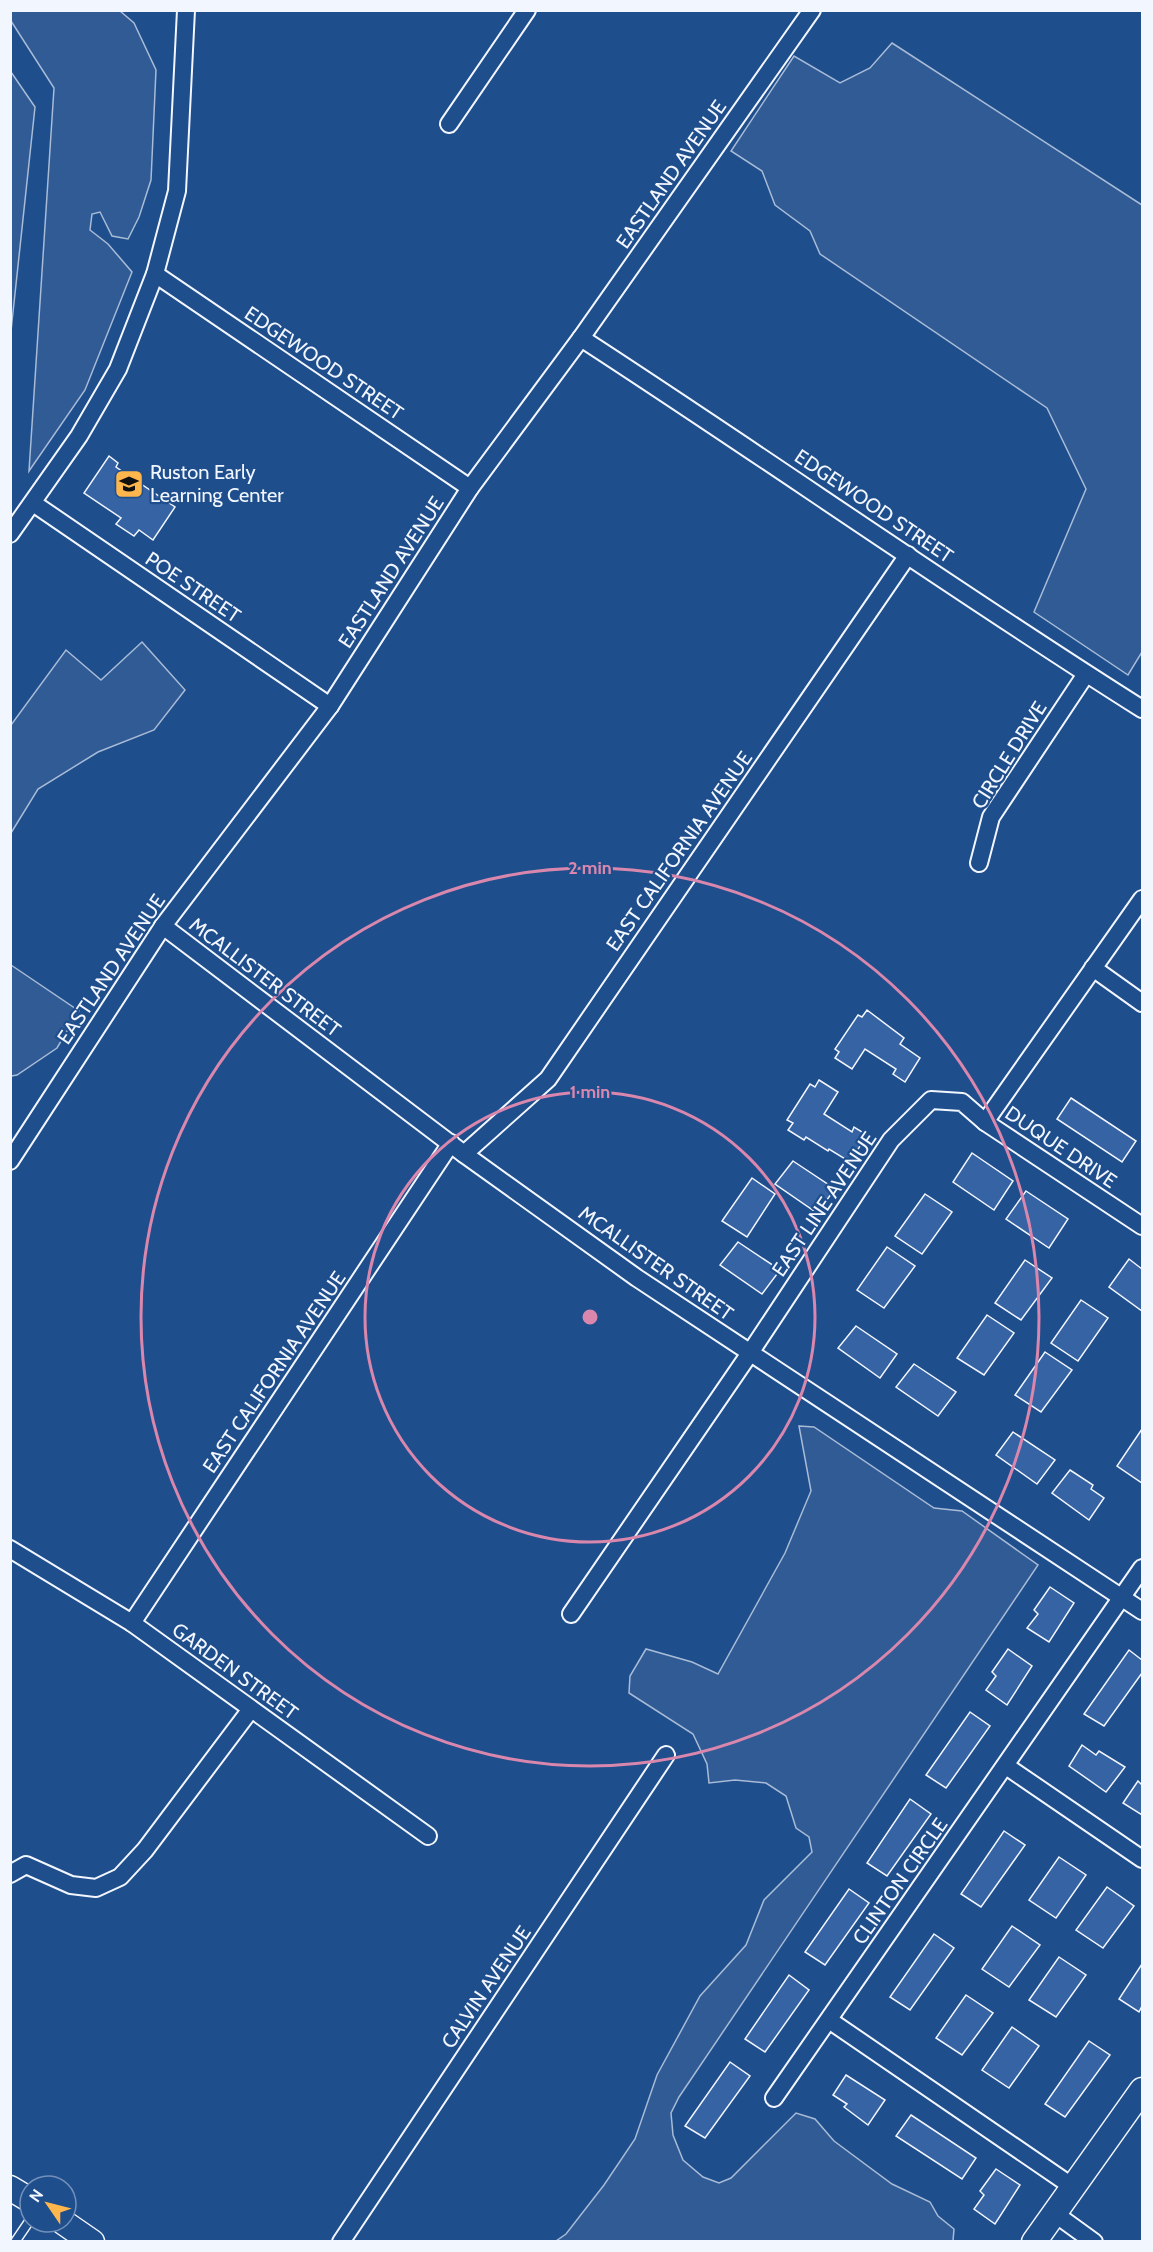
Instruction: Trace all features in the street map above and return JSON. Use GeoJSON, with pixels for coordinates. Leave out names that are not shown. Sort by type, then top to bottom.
{"type":"FeatureCollection","features":[{"type":"Feature","properties":{"kind":"main road"},"geometry":{"type":"LineString","coordinates":[[1034,2241],[1143,2090]]}},
{"type":"Feature","properties":{"kind":"main road"},"geometry":{"type":"LineString","coordinates":[[78,2232],[92,2241]]}},
{"type":"Feature","properties":{"kind":"street"},"geometry":{"type":"LineString","coordinates":[[10,534],[79,436],[118,369],[155,274],[177,191],[186,10]]}},
{"type":"Feature","properties":{"kind":"street"},"geometry":{"type":"LineString","coordinates":[[449,124],[527,10]]}},
{"type":"Feature","properties":{"kind":"street","name":"EASTLAND AVENUE"},"geometry":{"type":"LineString","coordinates":[[10,1161],[163,926],[330,706],[470,488],[581,338],[805,13]]}},
{"type":"Feature","properties":{"kind":"street","name":"EDGEWOOD STREET"},"geometry":{"type":"LineString","coordinates":[[155,274],[470,488]]}},
{"type":"Feature","properties":{"kind":"street","name":"EDGEWOOD STREET"},"geometry":{"type":"LineString","coordinates":[[581,338],[1143,710]]}},
{"type":"Feature","properties":{"kind":"street","name":"POE STREET"},"geometry":{"type":"LineString","coordinates":[[33,503],[330,706]]}},
{"type":"Feature","properties":{"kind":"street","name":"EAST CALIFORNIA AVENUE"},"geometry":{"type":"LineString","coordinates":[[132,1623],[458,1148],[548,1079],[908,555]]}},
{"type":"Feature","properties":{"kind":"street","name":"CIRCLE DRIVE"},"geometry":{"type":"LineString","coordinates":[[979,863],[991,818],[1086,674]]}},
{"type":"Feature","properties":{"kind":"street"},"geometry":{"type":"LineString","coordinates":[[986,1122],[1143,899]]}},
{"type":"Feature","properties":{"kind":"street","name":"MCALLISTER STREET"},"geometry":{"type":"LineString","coordinates":[[163,926],[458,1148],[637,1278],[1143,1611]]}},
{"type":"Feature","properties":{"kind":"street"},"geometry":{"type":"LineString","coordinates":[[1093,968],[1143,1003]]}},
{"type":"Feature","properties":{"kind":"street","name":"EAST LINE AVENUE"},"geometry":{"type":"LineString","coordinates":[[572,1614],[750,1353],[891,1140],[931,1100],[962,1102],[986,1122]]}},
{"type":"Feature","properties":{"kind":"street","name":"DUQUE DRIVE"},"geometry":{"type":"LineString","coordinates":[[986,1122],[1143,1226]]}},
{"type":"Feature","properties":{"kind":"street","name":"GARDEN STREET"},"geometry":{"type":"LineString","coordinates":[[10,1549],[132,1623],[428,1836]]}},
{"type":"Feature","properties":{"kind":"street"},"geometry":{"type":"LineString","coordinates":[[1122,1599],[1143,1568]]}},
{"type":"Feature","properties":{"kind":"street","name":"CLINTON CIRCLE"},"geometry":{"type":"LineString","coordinates":[[774,2098],[1122,1599]]}},
{"type":"Feature","properties":{"kind":"street"},"geometry":{"type":"LineString","coordinates":[[10,1874],[26,1865],[71,1885],[96,1888],[120,1876],[146,1850],[251,1708]]}},
{"type":"Feature","properties":{"kind":"street","name":"CALVIN AVENUE"},"geometry":{"type":"LineString","coordinates":[[341,2241],[666,1755]]}},
{"type":"Feature","properties":{"kind":"street"},"geometry":{"type":"LineString","coordinates":[[1006,1766],[1143,1859]]}},
{"type":"Feature","properties":{"kind":"street"},"geometry":{"type":"LineString","coordinates":[[829,2020],[1073,2187]]}},
{"type":"Feature","properties":{"kind":"street"},"geometry":{"type":"LineString","coordinates":[[1054,2213],[1094,2241]]}},
{"type":"Feature","properties":{"kind":"shaded area"},"geometry":{"type":"Polygon","coordinates":[[[11,10],[120,11],[134,23],[156,70],[151,180],[139,217],[128,239],[112,236],[100,212],[92,214],[90,230],[108,244],[132,272],[85,390],[29,471],[54,88],[11,21],[11,10]]]}},
{"type":"Feature","properties":{"kind":"shaded area"},"geometry":{"type":"Polygon","coordinates":[[[892,43],[1142,205],[1142,652],[1128,675],[1034,612],[1086,489],[1047,408],[820,254],[810,231],[775,205],[762,171],[731,151],[794,56],[840,83],[870,68],[892,43]]]}},
{"type":"Feature","properties":{"kind":"shaded area"},"geometry":{"type":"Polygon","coordinates":[[[11,72],[35,107],[11,331],[11,72]]]}},
{"type":"Feature","properties":{"kind":"shaded area"},"geometry":{"type":"Polygon","coordinates":[[[142,642],[185,690],[154,730],[98,752],[38,789],[11,833],[11,725],[66,650],[101,680],[142,642]]]}},
{"type":"Feature","properties":{"kind":"shaded area"},"geometry":{"type":"Polygon","coordinates":[[[11,965],[79,1011],[57,1048],[17,1075],[11,1076],[11,965]]]}},
{"type":"Feature","properties":{"kind":"shaded area"},"geometry":{"type":"Polygon","coordinates":[[[799,1426],[814,1427],[934,1508],[962,1511],[1038,1565],[679,2097],[671,2113],[673,2135],[683,2160],[703,2177],[719,2183],[731,2178],[796,2113],[815,2119],[834,2141],[892,2184],[930,2202],[938,2216],[954,2229],[953,2241],[556,2241],[566,2234],[604,2185],[635,2139],[657,2075],[700,1996],[746,1945],[764,1900],[812,1852],[809,1837],[796,1828],[786,1796],[766,1783],[735,1780],[709,1783],[707,1764],[693,1734],[629,1693],[630,1676],[646,1649],[692,1662],[718,1674],[785,1553],[811,1491],[799,1426]]]}},
{"type":"Feature","properties":{"kind":"building"},"geometry":{"type":"Polygon","coordinates":[[[109,456],[118,463],[116,467],[175,507],[153,540],[139,530],[134,536],[116,524],[121,518],[84,493],[109,456]]]}},
{"type":"Feature","properties":{"kind":"building"},"geometry":{"type":"Polygon","coordinates":[[[867,1010],[904,1038],[900,1044],[920,1058],[905,1082],[893,1074],[896,1069],[865,1049],[852,1069],[835,1058],[839,1052],[835,1049],[858,1015],[862,1017],[867,1010]]]}},
{"type":"Feature","properties":{"kind":"building"},"geometry":{"type":"Polygon","coordinates":[[[819,1080],[838,1092],[824,1114],[852,1132],[854,1127],[867,1135],[850,1162],[806,1137],[804,1140],[788,1130],[793,1123],[787,1120],[810,1084],[815,1087],[819,1080]]]}},
{"type":"Feature","properties":{"kind":"building"},"geometry":{"type":"Polygon","coordinates":[[[1071,1098],[1136,1141],[1122,1162],[1057,1119],[1071,1098]]]}},
{"type":"Feature","properties":{"kind":"building"},"geometry":{"type":"Polygon","coordinates":[[[972,1153],[1013,1181],[994,1210],[953,1182],[972,1153]]]}},
{"type":"Feature","properties":{"kind":"building"},"geometry":{"type":"Polygon","coordinates":[[[793,1161],[835,1189],[817,1213],[775,1184],[793,1161]]]}},
{"type":"Feature","properties":{"kind":"building"},"geometry":{"type":"Polygon","coordinates":[[[752,1178],[775,1194],[747,1237],[722,1221],[752,1178]]]}},
{"type":"Feature","properties":{"kind":"building"},"geometry":{"type":"Polygon","coordinates":[[[1026,1191],[1068,1219],[1049,1248],[1006,1219],[1026,1191]]]}},
{"type":"Feature","properties":{"kind":"building"},"geometry":{"type":"Polygon","coordinates":[[[925,1194],[952,1212],[922,1254],[895,1236],[925,1194]]]}},
{"type":"Feature","properties":{"kind":"building"},"geometry":{"type":"Polygon","coordinates":[[[738,1242],[780,1270],[762,1294],[720,1265],[738,1242]]]}},
{"type":"Feature","properties":{"kind":"building"},"geometry":{"type":"Polygon","coordinates":[[[887,1247],[915,1266],[884,1308],[857,1290],[887,1247]]]}},
{"type":"Feature","properties":{"kind":"building"},"geometry":{"type":"Polygon","coordinates":[[[1129,1259],[1142,1269],[1142,1311],[1109,1287],[1129,1259]]]}},
{"type":"Feature","properties":{"kind":"building"},"geometry":{"type":"Polygon","coordinates":[[[1025,1260],[1052,1278],[1021,1320],[995,1303],[1025,1260]]]}},
{"type":"Feature","properties":{"kind":"building"},"geometry":{"type":"Polygon","coordinates":[[[1081,1300],[1108,1318],[1078,1361],[1051,1343],[1081,1300]]]}},
{"type":"Feature","properties":{"kind":"building"},"geometry":{"type":"Polygon","coordinates":[[[987,1315],[1014,1333],[984,1375],[957,1358],[987,1315]]]}},
{"type":"Feature","properties":{"kind":"building"},"geometry":{"type":"Polygon","coordinates":[[[856,1326],[897,1354],[880,1378],[838,1348],[856,1326]]]}},
{"type":"Feature","properties":{"kind":"building"},"geometry":{"type":"Polygon","coordinates":[[[1045,1352],[1072,1370],[1041,1412],[1015,1395],[1045,1352]]]}},
{"type":"Feature","properties":{"kind":"building"},"geometry":{"type":"Polygon","coordinates":[[[914,1364],[956,1392],[938,1416],[896,1387],[914,1364]]]}},
{"type":"Feature","properties":{"kind":"building"},"geometry":{"type":"Polygon","coordinates":[[[1142,1429],[1142,1483],[1117,1466],[1142,1429]]]}},
{"type":"Feature","properties":{"kind":"building"},"geometry":{"type":"Polygon","coordinates":[[[1013,1432],[1055,1460],[1037,1484],[996,1455],[1013,1432]]]}},
{"type":"Feature","properties":{"kind":"building"},"geometry":{"type":"Polygon","coordinates":[[[1070,1470],[1093,1485],[1091,1489],[1104,1498],[1089,1520],[1052,1493],[1070,1470]]]}},
{"type":"Feature","properties":{"kind":"building"},"geometry":{"type":"Polygon","coordinates":[[[1050,1587],[1074,1603],[1049,1642],[1027,1628],[1038,1614],[1034,1610],[1050,1587]]]}},
{"type":"Feature","properties":{"kind":"building"},"geometry":{"type":"Polygon","coordinates":[[[1008,1649],[1032,1666],[1007,1705],[986,1690],[996,1676],[992,1672],[1008,1649]]]}},
{"type":"Feature","properties":{"kind":"building"},"geometry":{"type":"Polygon","coordinates":[[[1129,1650],[1142,1660],[1142,1673],[1104,1726],[1084,1714],[1129,1650]]]}},
{"type":"Feature","properties":{"kind":"building"},"geometry":{"type":"Polygon","coordinates":[[[970,1712],[990,1726],[946,1788],[926,1775],[970,1712]]]}},
{"type":"Feature","properties":{"kind":"building"},"geometry":{"type":"Polygon","coordinates":[[[1082,1745],[1096,1755],[1099,1751],[1125,1767],[1106,1792],[1069,1766],[1082,1745]]]}},
{"type":"Feature","properties":{"kind":"building"},"geometry":{"type":"Polygon","coordinates":[[[1138,1781],[1142,1785],[1142,1815],[1123,1803],[1138,1781]]]}},
{"type":"Feature","properties":{"kind":"building"},"geometry":{"type":"Polygon","coordinates":[[[910,1799],[931,1814],[887,1876],[867,1863],[910,1799]]]}},
{"type":"Feature","properties":{"kind":"building"},"geometry":{"type":"Polygon","coordinates":[[[1004,1831],[1025,1845],[981,1907],[961,1894],[1004,1831]]]}},
{"type":"Feature","properties":{"kind":"building"},"geometry":{"type":"Polygon","coordinates":[[[1059,1857],[1086,1875],[1056,1918],[1029,1900],[1059,1857]]]}},
{"type":"Feature","properties":{"kind":"building"},"geometry":{"type":"Polygon","coordinates":[[[1107,1887],[1134,1906],[1103,1948],[1076,1930],[1107,1887]]]}},
{"type":"Feature","properties":{"kind":"building"},"geometry":{"type":"Polygon","coordinates":[[[849,1889],[869,1903],[825,1965],[805,1952],[849,1889]]]}},
{"type":"Feature","properties":{"kind":"building"},"geometry":{"type":"Polygon","coordinates":[[[1012,1926],[1040,1945],[1009,1987],[982,1969],[1012,1926]]]}},
{"type":"Feature","properties":{"kind":"building"},"geometry":{"type":"Polygon","coordinates":[[[934,1934],[954,1948],[910,2010],[890,1997],[934,1934]]]}},
{"type":"Feature","properties":{"kind":"building"},"geometry":{"type":"Polygon","coordinates":[[[1059,1957],[1086,1975],[1056,2017],[1029,2000],[1059,1957]]]}},
{"type":"Feature","properties":{"kind":"building"},"geometry":{"type":"Polygon","coordinates":[[[1142,1964],[1142,2006],[1139,2012],[1119,1999],[1142,1964]]]}},
{"type":"Feature","properties":{"kind":"building"},"geometry":{"type":"Polygon","coordinates":[[[789,1975],[809,1990],[765,2052],[745,2039],[789,1975]]]}},
{"type":"Feature","properties":{"kind":"building"},"geometry":{"type":"Polygon","coordinates":[[[966,1995],[993,2013],[962,2055],[936,2038],[966,1995]]]}},
{"type":"Feature","properties":{"kind":"building"},"geometry":{"type":"Polygon","coordinates":[[[1012,2027],[1039,2046],[1009,2088],[982,2070],[1012,2027]]]}},
{"type":"Feature","properties":{"kind":"building"},"geometry":{"type":"Polygon","coordinates":[[[1089,2041],[1110,2055],[1065,2117],[1045,2104],[1089,2041]]]}},
{"type":"Feature","properties":{"kind":"building"},"geometry":{"type":"Polygon","coordinates":[[[730,2062],[750,2076],[705,2138],[685,2126],[730,2062]]]}},
{"type":"Feature","properties":{"kind":"building"},"geometry":{"type":"Polygon","coordinates":[[[846,2075],[885,2100],[868,2125],[844,2107],[847,2104],[833,2095],[846,2075]]]}},
{"type":"Feature","properties":{"kind":"building"},"geometry":{"type":"Polygon","coordinates":[[[911,2115],[976,2158],[962,2179],[896,2136],[911,2115]]]}},
{"type":"Feature","properties":{"kind":"building"},"geometry":{"type":"Polygon","coordinates":[[[996,2169],[1020,2185],[995,2224],[974,2209],[984,2195],[980,2191],[996,2169]]]}},
{"type":"Feature","properties":{"kind":"place","name":"Ruston Early Learning Center"},"geometry":{"type":"Point","coordinates":[129,484]}}]}
